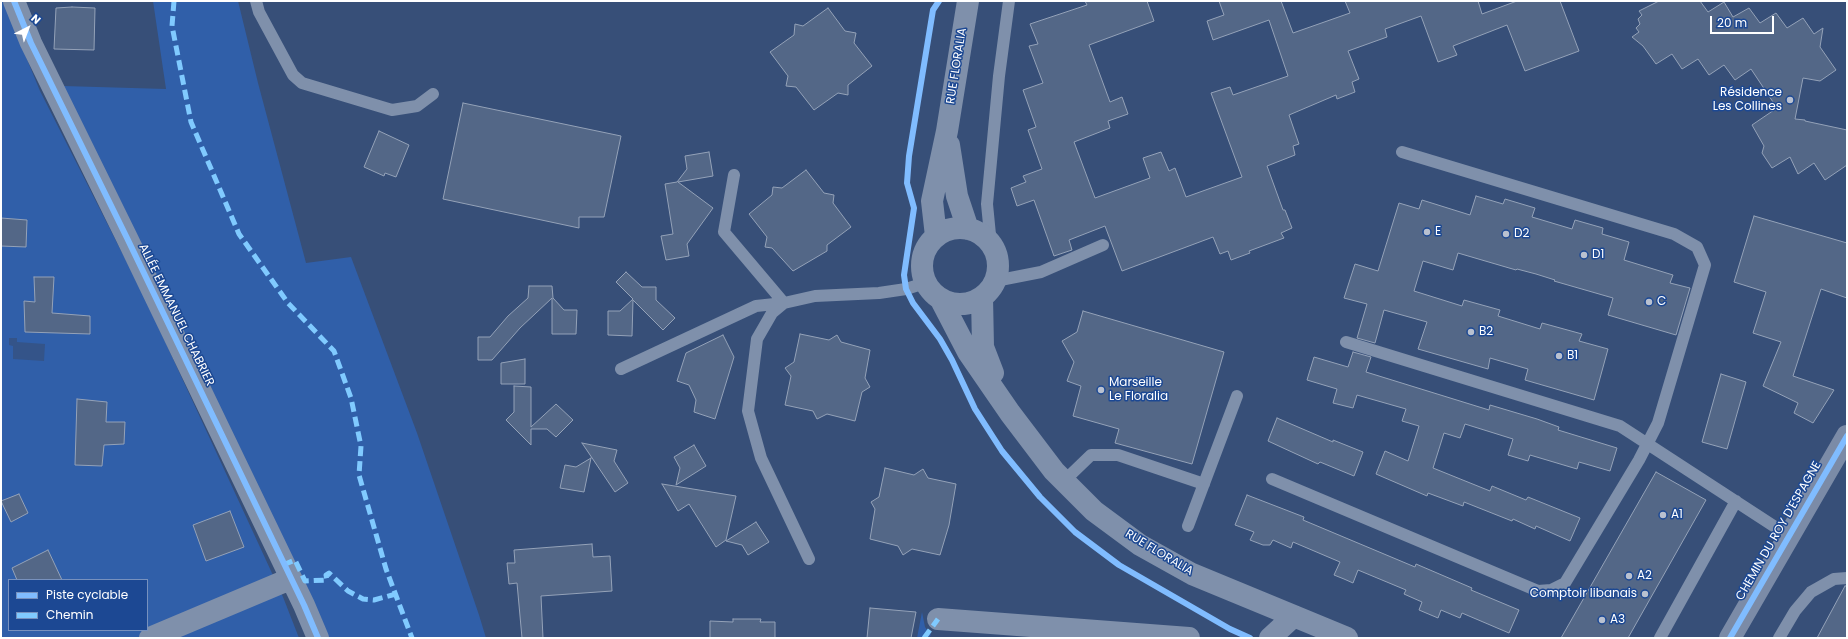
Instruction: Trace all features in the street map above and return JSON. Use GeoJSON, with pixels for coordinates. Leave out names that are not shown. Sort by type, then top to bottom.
{"type":"FeatureCollection","features":[{"type":"Feature","properties":{"kind":"street","name":"ALLÉE EMMANUEL CHABRIER"},"geometry":{"type":"LineString","coordinates":[[14,1],[31,43],[128,238],[318,638]]}},
{"type":"Feature","properties":{"kind":"street","name":"RUE FLORALIA"},"geometry":{"type":"LineString","coordinates":[[936,236],[932,200],[947,131],[968,1]]}},
{"type":"Feature","properties":{"kind":"street","name":"RUE FLORALIA"},"geometry":{"type":"LineString","coordinates":[[947,131],[957,196],[968,229]]}},
{"type":"Feature","properties":{"kind":"street"},"geometry":{"type":"LineString","coordinates":[[957,228],[968,229],[981,235],[991,244],[997,256],[998,269],[989,289],[969,304],[954,304],[941,300],[932,293],[925,283],[921,271],[922,258],[927,246],[936,236],[945,230],[957,228]]}},
{"type":"Feature","properties":{"kind":"street","name":"RUE FLORALIA"},"geometry":{"type":"LineString","coordinates":[[989,289],[983,347],[1010,413]]}},
{"type":"Feature","properties":{"kind":"street","name":"RUE FLORALIA"},"geometry":{"type":"LineString","coordinates":[[941,300],[968,352],[1010,413],[1063,482],[1094,511],[1140,545],[1192,574],[1348,638]]}},
{"type":"Feature","properties":{"kind":"street","name":"CHEMIN DU ROY D'ESPAGNE"},"geometry":{"type":"LineString","coordinates":[[1730,638],[1847,436]]}},
{"type":"Feature","properties":{"kind":"street"},"geometry":{"type":"LineString","coordinates":[[150,638],[290,579]]}},
{"type":"Feature","properties":{"kind":"street"},"geometry":{"type":"LineString","coordinates":[[1270,638],[1294,616]]}},
{"type":"Feature","properties":{"kind":"street"},"geometry":{"type":"LineString","coordinates":[[938,619],[1189,638]]}},
{"type":"Feature","properties":{"kind":"lane"},"geometry":{"type":"LineString","coordinates":[[256,1],[259,12],[293,75],[302,83],[392,110],[417,106],[433,94]]}},
{"type":"Feature","properties":{"kind":"lane"},"geometry":{"type":"LineString","coordinates":[[991,244],[987,204],[999,76],[1009,1]]}},
{"type":"Feature","properties":{"kind":"lane"},"geometry":{"type":"LineString","coordinates":[[1272,479],[1538,591],[1552,590],[1565,583],[1658,423],[1705,265],[1697,247],[1674,234],[1402,152]]}},
{"type":"Feature","properties":{"kind":"lane"},"geometry":{"type":"LineString","coordinates":[[734,175],[724,232],[784,303]]}},
{"type":"Feature","properties":{"kind":"lane"},"geometry":{"type":"LineString","coordinates":[[989,289],[1041,272],[1103,245]]}},
{"type":"Feature","properties":{"kind":"lane"},"geometry":{"type":"LineString","coordinates":[[620,370],[756,306],[784,303],[815,296],[880,293],[906,289],[925,283]]}},
{"type":"Feature","properties":{"kind":"lane"},"geometry":{"type":"LineString","coordinates":[[784,303],[772,313],[757,339],[748,411],[761,458],[809,559]]}},
{"type":"Feature","properties":{"kind":"lane"},"geometry":{"type":"LineString","coordinates":[[1346,342],[1620,426],[1789,536]]}},
{"type":"Feature","properties":{"kind":"lane"},"geometry":{"type":"LineString","coordinates":[[1188,526],[1237,396]]}},
{"type":"Feature","properties":{"kind":"lane"},"geometry":{"type":"LineString","coordinates":[[1063,482],[1091,455],[1118,455],[1204,484]]}},
{"type":"Feature","properties":{"kind":"lane"},"geometry":{"type":"LineString","coordinates":[[1660,638],[1736,501]]}},
{"type":"Feature","properties":{"kind":"lane"},"geometry":{"type":"LineString","coordinates":[[1780,638],[1795,612],[1811,592],[1834,579],[1847,578]]}},
{"type":"Feature","properties":{"kind":"shaded area"},"geometry":{"type":"Polygon","coordinates":[[[1,1],[3,1],[40,91],[145,298],[283,597],[299,638],[1,638],[1,1]]]}},
{"type":"Feature","properties":{"kind":"shaded area"},"geometry":{"type":"Polygon","coordinates":[[[153,1],[238,1],[258,83],[306,263],[351,257],[417,433],[486,638],[325,638],[63,86],[166,89],[153,1]]]}},
{"type":"Feature","properties":{"kind":"shaded area"},"geometry":{"type":"Polygon","coordinates":[[[9,338],[17,338],[17,342],[45,344],[44,361],[13,359],[13,346],[9,345],[9,338]]]}},
{"type":"Feature","properties":{"kind":"shaded area"},"geometry":{"type":"Polygon","coordinates":[[[922,612],[925,627],[931,635],[928,638],[917,638],[922,612]]]}},
{"type":"Feature","properties":{"kind":"building"},"geometry":{"type":"Polygon","coordinates":[[[1085,1],[1147,1],[1154,21],[1089,45],[1110,102],[1122,97],[1128,114],[1108,121],[1110,128],[1074,142],[1095,198],[1150,178],[1143,158],[1161,152],[1169,171],[1175,168],[1186,197],[1242,177],[1211,93],[1230,87],[1233,95],[1288,76],[1269,20],[1213,40],[1207,21],[1224,15],[1219,1],[1281,1],[1293,33],[1350,13],[1345,1],[1478,1],[1482,14],[1517,1],[1560,1],[1579,51],[1525,71],[1507,25],[1453,46],[1457,55],[1438,62],[1421,16],[1385,29],[1387,37],[1348,51],[1359,79],[1352,82],[1355,92],[1337,99],[1336,95],[1289,115],[1299,144],[1293,146],[1295,155],[1267,166],[1283,210],[1285,210],[1292,228],[1281,233],[1284,238],[1249,251],[1250,253],[1231,260],[1228,251],[1220,254],[1213,237],[1122,271],[1105,226],[1069,240],[1072,250],[1054,256],[1034,200],[1017,206],[1011,188],[1026,182],[1023,176],[1042,169],[1028,130],[1036,127],[1023,90],[1043,83],[1029,46],[1038,44],[1030,24],[1087,5],[1085,1]]]}},
{"type":"Feature","properties":{"kind":"building","name":"Résidence Les Collines"},"geometry":{"type":"Polygon","coordinates":[[[1659,1],[1700,1],[1708,12],[1724,2],[1733,17],[1749,8],[1760,23],[1776,13],[1787,28],[1803,18],[1814,34],[1823,28],[1820,47],[1836,70],[1820,81],[1803,78],[1795,119],[1847,130],[1847,165],[1825,180],[1814,163],[1798,174],[1790,157],[1772,168],[1762,153],[1764,146],[1752,125],[1777,108],[1751,69],[1735,80],[1724,65],[1709,75],[1698,59],[1682,69],[1672,54],[1656,64],[1643,46],[1632,37],[1639,32],[1636,28],[1640,24],[1638,19],[1642,15],[1639,11],[1659,1]]]}},
{"type":"Feature","properties":{"kind":"building"},"geometry":{"type":"Polygon","coordinates":[[[56,8],[95,8],[94,50],[54,49],[56,8]]]}},
{"type":"Feature","properties":{"kind":"building"},"geometry":{"type":"Polygon","coordinates":[[[828,8],[845,31],[856,33],[854,43],[872,66],[848,85],[848,95],[838,93],[814,110],[796,87],[786,86],[788,76],[770,52],[794,35],[795,24],[803,26],[828,8]]]}},
{"type":"Feature","properties":{"kind":"building"},"geometry":{"type":"Polygon","coordinates":[[[463,103],[621,136],[604,217],[579,217],[579,228],[443,199],[463,103]]]}},
{"type":"Feature","properties":{"kind":"building"},"geometry":{"type":"Polygon","coordinates":[[[379,131],[409,145],[396,177],[385,173],[384,176],[364,167],[379,131]]]}},
{"type":"Feature","properties":{"kind":"building"},"geometry":{"type":"Polygon","coordinates":[[[709,152],[713,176],[678,182],[713,208],[687,244],[689,256],[666,260],[661,236],[673,234],[665,184],[677,182],[687,169],[685,156],[709,152]]]}},
{"type":"Feature","properties":{"kind":"building"},"geometry":{"type":"Polygon","coordinates":[[[806,170],[824,193],[834,195],[833,203],[851,227],[827,245],[827,251],[793,271],[772,248],[765,247],[767,237],[749,214],[772,195],[773,187],[782,188],[806,170]]]}},
{"type":"Feature","properties":{"kind":"building"},"geometry":{"type":"Polygon","coordinates":[[[1476,196],[1503,204],[1505,199],[1535,208],[1532,217],[1572,229],[1575,220],[1603,228],[1602,234],[1629,242],[1624,260],[1673,275],[1670,283],[1690,288],[1676,335],[1608,315],[1613,298],[1554,281],[1555,280],[1536,274],[1516,270],[1458,253],[1453,270],[1423,261],[1414,291],[1462,306],[1464,300],[1500,310],[1498,316],[1540,329],[1542,323],[1582,334],[1579,341],[1608,349],[1594,400],[1525,380],[1528,369],[1490,358],[1488,369],[1418,349],[1427,322],[1384,310],[1375,343],[1357,338],[1367,304],[1344,298],[1355,264],[1378,271],[1399,203],[1419,209],[1422,200],[1470,215],[1476,196]]]}},
{"type":"Feature","properties":{"kind":"building"},"geometry":{"type":"Polygon","coordinates":[[[1754,216],[1847,243],[1847,298],[1821,289],[1793,376],[1834,390],[1813,423],[1794,413],[1798,403],[1763,386],[1781,342],[1753,333],[1766,292],[1734,282],[1754,216]]]}},
{"type":"Feature","properties":{"kind":"building"},"geometry":{"type":"Polygon","coordinates":[[[1,218],[27,220],[26,247],[1,246],[1,218]]]}},
{"type":"Feature","properties":{"kind":"building"},"geometry":{"type":"Polygon","coordinates":[[[626,272],[642,287],[656,287],[656,300],[675,318],[663,330],[633,300],[632,336],[608,335],[608,311],[620,311],[633,299],[616,282],[626,272]]]}},
{"type":"Feature","properties":{"kind":"building"},"geometry":{"type":"Polygon","coordinates":[[[34,277],[54,277],[52,313],[90,316],[90,334],[25,332],[24,301],[35,302],[34,277]]]}},
{"type":"Feature","properties":{"kind":"building"},"geometry":{"type":"Polygon","coordinates":[[[529,286],[552,286],[553,298],[564,310],[577,310],[576,334],[552,334],[552,298],[520,328],[492,360],[478,360],[478,337],[490,337],[508,316],[528,298],[529,286]]]}},
{"type":"Feature","properties":{"kind":"building"},"geometry":{"type":"Polygon","coordinates":[[[1083,311],[1224,352],[1192,464],[1115,443],[1119,429],[1073,416],[1081,386],[1067,381],[1074,362],[1062,341],[1077,332],[1083,311]]]}},
{"type":"Feature","properties":{"kind":"building"},"geometry":{"type":"Polygon","coordinates":[[[800,334],[829,340],[837,335],[841,342],[870,350],[865,378],[870,387],[862,392],[855,421],[827,414],[817,419],[813,411],[785,405],[791,376],[785,368],[794,362],[800,334]]]}},
{"type":"Feature","properties":{"kind":"building"},"geometry":{"type":"Polygon","coordinates":[[[723,335],[734,357],[715,419],[694,412],[696,400],[689,385],[677,381],[686,353],[723,335]]]}},
{"type":"Feature","properties":{"kind":"building"},"geometry":{"type":"Polygon","coordinates":[[[1353,352],[1371,357],[1366,372],[1489,410],[1490,405],[1537,419],[1559,427],[1558,430],[1617,448],[1610,471],[1579,462],[1577,469],[1530,455],[1528,461],[1508,455],[1513,439],[1465,424],[1460,438],[1444,433],[1433,468],[1490,491],[1492,486],[1526,500],[1528,497],[1580,518],[1570,541],[1536,526],[1535,529],[1513,519],[1512,521],[1464,502],[1463,506],[1428,493],[1427,496],[1376,474],[1385,451],[1408,461],[1419,426],[1402,421],[1406,409],[1357,395],[1353,408],[1333,403],[1337,389],[1307,380],[1314,357],[1348,367],[1353,352]]]}},
{"type":"Feature","properties":{"kind":"building"},"geometry":{"type":"Polygon","coordinates":[[[525,359],[525,384],[501,384],[501,363],[525,359]]]}},
{"type":"Feature","properties":{"kind":"building"},"geometry":{"type":"Polygon","coordinates":[[[1721,374],[1746,382],[1727,449],[1702,442],[1721,374]]]}},
{"type":"Feature","properties":{"kind":"building"},"geometry":{"type":"Polygon","coordinates":[[[514,386],[531,387],[531,427],[556,404],[573,420],[556,437],[547,429],[531,429],[531,445],[506,420],[514,412],[514,386]]]}},
{"type":"Feature","properties":{"kind":"building"},"geometry":{"type":"Polygon","coordinates":[[[77,399],[107,402],[106,422],[125,422],[124,444],[104,445],[102,466],[75,465],[77,399]]]}},
{"type":"Feature","properties":{"kind":"building"},"geometry":{"type":"Polygon","coordinates":[[[1277,418],[1333,442],[1333,440],[1363,452],[1354,476],[1320,462],[1318,464],[1268,441],[1277,418]]]}},
{"type":"Feature","properties":{"kind":"building"},"geometry":{"type":"Polygon","coordinates":[[[582,443],[617,450],[614,461],[628,483],[615,492],[582,443]]]}},
{"type":"Feature","properties":{"kind":"building"},"geometry":{"type":"Polygon","coordinates":[[[694,445],[706,466],[676,485],[680,468],[674,457],[694,445]]]}},
{"type":"Feature","properties":{"kind":"building"},"geometry":{"type":"Polygon","coordinates":[[[591,458],[584,492],[560,488],[565,465],[576,467],[591,458]]]}},
{"type":"Feature","properties":{"kind":"building"},"geometry":{"type":"Polygon","coordinates":[[[885,468],[914,475],[923,469],[928,478],[956,484],[949,525],[940,555],[912,549],[903,555],[898,546],[870,539],[875,509],[871,502],[879,497],[885,468]]]}},
{"type":"Feature","properties":{"kind":"building"},"geometry":{"type":"Polygon","coordinates":[[[1656,472],[1706,500],[1628,638],[1561,638],[1656,472]]]}},
{"type":"Feature","properties":{"kind":"building"},"geometry":{"type":"Polygon","coordinates":[[[662,484],[736,496],[726,540],[716,547],[689,504],[678,511],[662,484]]]}},
{"type":"Feature","properties":{"kind":"building"},"geometry":{"type":"Polygon","coordinates":[[[19,494],[28,513],[11,522],[1,501],[19,494]]]}},
{"type":"Feature","properties":{"kind":"building"},"geometry":{"type":"Polygon","coordinates":[[[1247,495],[1304,517],[1303,520],[1415,567],[1416,564],[1472,588],[1471,590],[1519,610],[1509,633],[1462,613],[1460,618],[1441,610],[1438,618],[1419,610],[1422,602],[1404,594],[1406,590],[1358,570],[1353,583],[1334,575],[1340,562],[1293,542],[1291,548],[1273,540],[1270,545],[1263,545],[1250,540],[1254,532],[1235,525],[1247,495]]]}},
{"type":"Feature","properties":{"kind":"building"},"geometry":{"type":"Polygon","coordinates":[[[230,511],[244,547],[206,561],[193,525],[230,511]]]}},
{"type":"Feature","properties":{"kind":"building"},"geometry":{"type":"Polygon","coordinates":[[[756,522],[769,542],[748,555],[742,545],[726,541],[756,522]]]}},
{"type":"Feature","properties":{"kind":"building"},"geometry":{"type":"Polygon","coordinates":[[[592,544],[593,557],[610,556],[612,591],[541,596],[543,638],[522,638],[517,583],[509,584],[507,563],[515,563],[514,550],[592,544]]]}},
{"type":"Feature","properties":{"kind":"building"},"geometry":{"type":"Polygon","coordinates":[[[48,550],[62,579],[17,579],[12,568],[48,550]]]}},
{"type":"Feature","properties":{"kind":"building"},"geometry":{"type":"Polygon","coordinates":[[[1845,586],[1847,586],[1847,638],[1817,638],[1845,586]]]}},
{"type":"Feature","properties":{"kind":"building"},"geometry":{"type":"Polygon","coordinates":[[[870,608],[916,612],[911,638],[867,638],[870,608]]]}},
{"type":"Feature","properties":{"kind":"building"},"geometry":{"type":"Polygon","coordinates":[[[733,619],[761,619],[760,622],[775,622],[775,638],[710,638],[710,621],[733,622],[733,619]]]}},
{"type":"Feature","properties":{"kind":"marked path"},"geometry":{"type":"LineString","coordinates":[[174,1],[172,26],[191,122],[239,234],[288,303],[334,351],[351,398],[361,446],[359,475],[386,569],[412,638]]}},
{"type":"Feature","properties":{"kind":"marked path"},"geometry":{"type":"LineString","coordinates":[[283,565],[295,560],[305,581],[327,580],[326,575],[329,573],[348,591],[363,599],[374,600],[396,594]]}},
{"type":"Feature","properties":{"kind":"marked path"},"geometry":{"type":"LineString","coordinates":[[924,638],[938,619]]}},
{"type":"Feature","properties":{"kind":"cycle path"},"geometry":{"type":"LineString","coordinates":[[14,1],[31,43],[127,238],[304,605],[318,638]]}},
{"type":"Feature","properties":{"kind":"cycle path"},"geometry":{"type":"LineString","coordinates":[[939,1],[933,10],[909,156],[907,183],[914,208],[904,275],[906,289],[913,303],[940,339],[952,360],[975,409],[1002,451],[1040,497],[1075,532],[1119,565],[1230,629],[1250,638]]}},
{"type":"Feature","properties":{"kind":"cycle path"},"geometry":{"type":"LineString","coordinates":[[1730,638],[1847,436]]}},
{"type":"Feature","properties":{"kind":"place","name":"Résidence Les Collines"},"geometry":{"type":"Point","coordinates":[1790,100]}},
{"type":"Feature","properties":{"kind":"place","name":"E"},"geometry":{"type":"Point","coordinates":[1427,232]}},
{"type":"Feature","properties":{"kind":"place","name":"D2"},"geometry":{"type":"Point","coordinates":[1506,234]}},
{"type":"Feature","properties":{"kind":"place","name":"D1"},"geometry":{"type":"Point","coordinates":[1584,255]}},
{"type":"Feature","properties":{"kind":"place","name":"C"},"geometry":{"type":"Point","coordinates":[1649,302]}},
{"type":"Feature","properties":{"kind":"place","name":"B2"},"geometry":{"type":"Point","coordinates":[1471,332]}},
{"type":"Feature","properties":{"kind":"place","name":"B1"},"geometry":{"type":"Point","coordinates":[1559,356]}},
{"type":"Feature","properties":{"kind":"place","name":"Marseille Le Floralia"},"geometry":{"type":"Point","coordinates":[1101,390]}},
{"type":"Feature","properties":{"kind":"place","name":"A1"},"geometry":{"type":"Point","coordinates":[1663,515]}},
{"type":"Feature","properties":{"kind":"place","name":"A2"},"geometry":{"type":"Point","coordinates":[1629,576]}},
{"type":"Feature","properties":{"kind":"place","name":"Comptoir libanais"},"geometry":{"type":"Point","coordinates":[1645,594]}},
{"type":"Feature","properties":{"kind":"place","name":"A3"},"geometry":{"type":"Point","coordinates":[1602,620]}}]}
